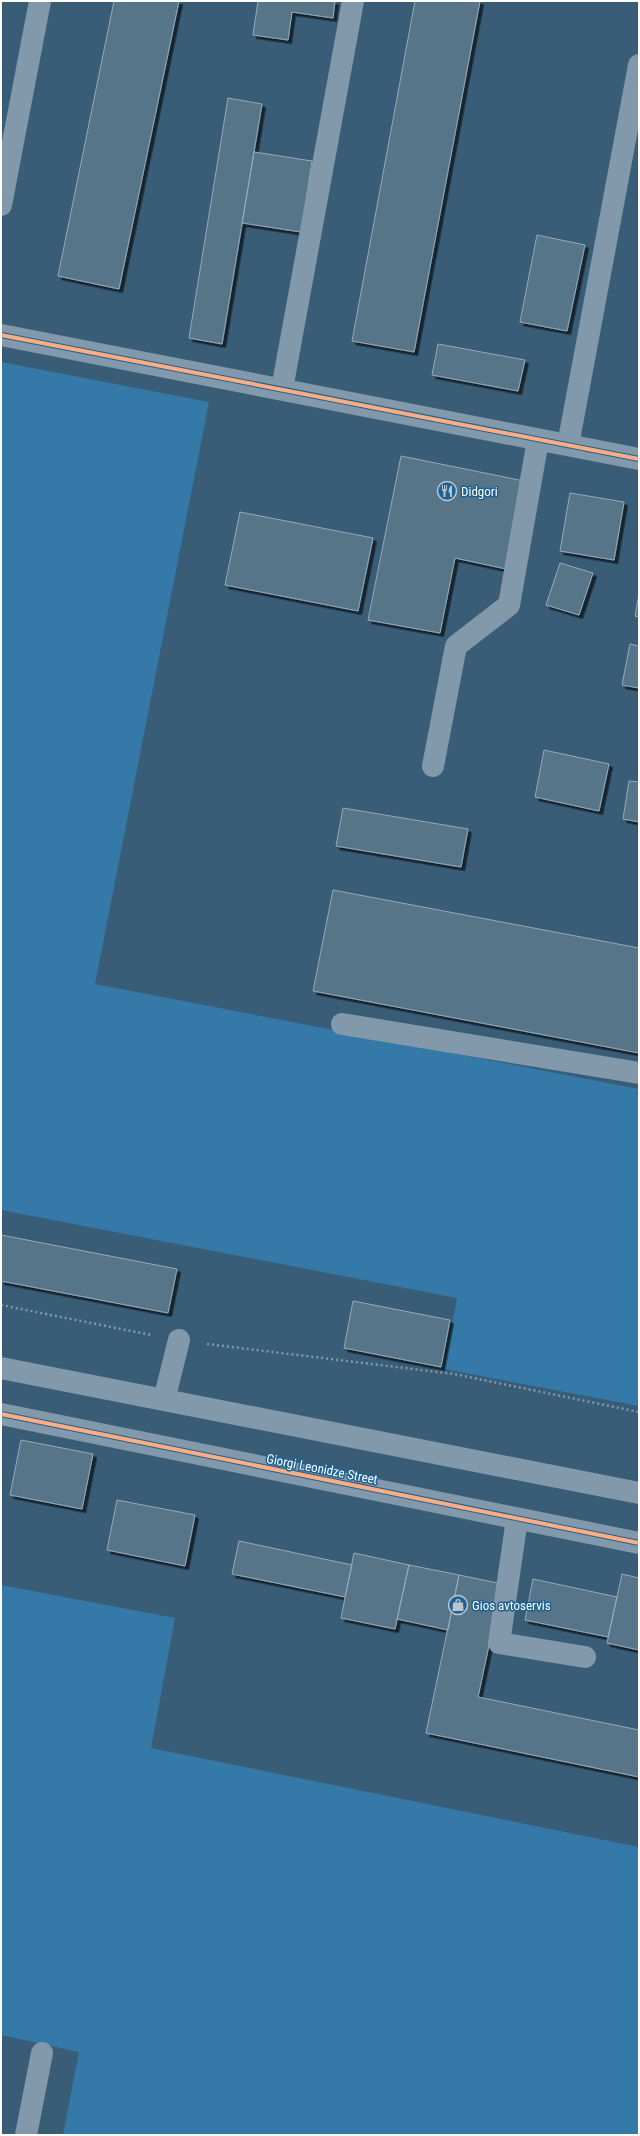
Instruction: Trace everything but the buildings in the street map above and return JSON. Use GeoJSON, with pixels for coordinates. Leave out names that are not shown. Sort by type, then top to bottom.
{"type":"FeatureCollection","features":[{"type":"Feature","properties":{"kind":"street"},"geometry":{"type":"LineString","coordinates":[[1,205],[40,1]]}},
{"type":"Feature","properties":{"kind":"street"},"geometry":{"type":"LineString","coordinates":[[282,389],[353,1]]}},
{"type":"Feature","properties":{"kind":"street"},"geometry":{"type":"LineString","coordinates":[[568,445],[639,65]]}},
{"type":"Feature","properties":{"kind":"street"},"geometry":{"type":"LineString","coordinates":[[1,335],[639,459]]}},
{"type":"Feature","properties":{"kind":"street"},"geometry":{"type":"LineString","coordinates":[[433,766],[456,646],[509,605],[538,440]]}},
{"type":"Feature","properties":{"kind":"street"},"geometry":{"type":"LineString","coordinates":[[342,1024],[639,1073]]}},
{"type":"Feature","properties":{"kind":"street"},"geometry":{"type":"LineString","coordinates":[[164,1400],[179,1340]]}},
{"type":"Feature","properties":{"kind":"street"},"geometry":{"type":"LineString","coordinates":[[1,1368],[639,1494]]}},
{"type":"Feature","properties":{"kind":"street","name":"Giorgi Leonidze Street"},"geometry":{"type":"LineString","coordinates":[[1,1414],[639,1543]]}},
{"type":"Feature","properties":{"kind":"street"},"geometry":{"type":"LineString","coordinates":[[517,1519],[498,1643],[585,1657]]}},
{"type":"Feature","properties":{"kind":"street"},"geometry":{"type":"LineString","coordinates":[[26,2135],[42,2052]]}},
{"type":"Feature","properties":{"kind":"path"},"geometry":{"type":"LineString","coordinates":[[1,1305],[179,1340],[454,1374],[639,1412]]}},
{"type":"Feature","properties":{"kind":"shaded area"},"geometry":{"type":"Polygon","coordinates":[[[1,362],[209,402],[95,984],[639,1089],[639,1406],[444,1369],[457,1298],[1,1210],[1,362]]]}},
{"type":"Feature","properties":{"kind":"shaded area"},"geometry":{"type":"Polygon","coordinates":[[[1,1585],[175,1618],[151,1748],[639,1847],[639,2135],[63,2135],[79,2052],[1,2035],[1,1585]]]}},
{"type":"Feature","properties":{"kind":"cycle path"},"geometry":{"type":"LineString","coordinates":[[1,335],[639,459]]}},
{"type":"Feature","properties":{"kind":"cycle path"},"geometry":{"type":"LineString","coordinates":[[1,1414],[639,1543]]}},
{"type":"Feature","properties":{"kind":"place","name":"Didgori"},"geometry":{"type":"Point","coordinates":[447,491]}},
{"type":"Feature","properties":{"kind":"place","name":"Gios avtoservis"},"geometry":{"type":"Point","coordinates":[458,1605]}}]}
